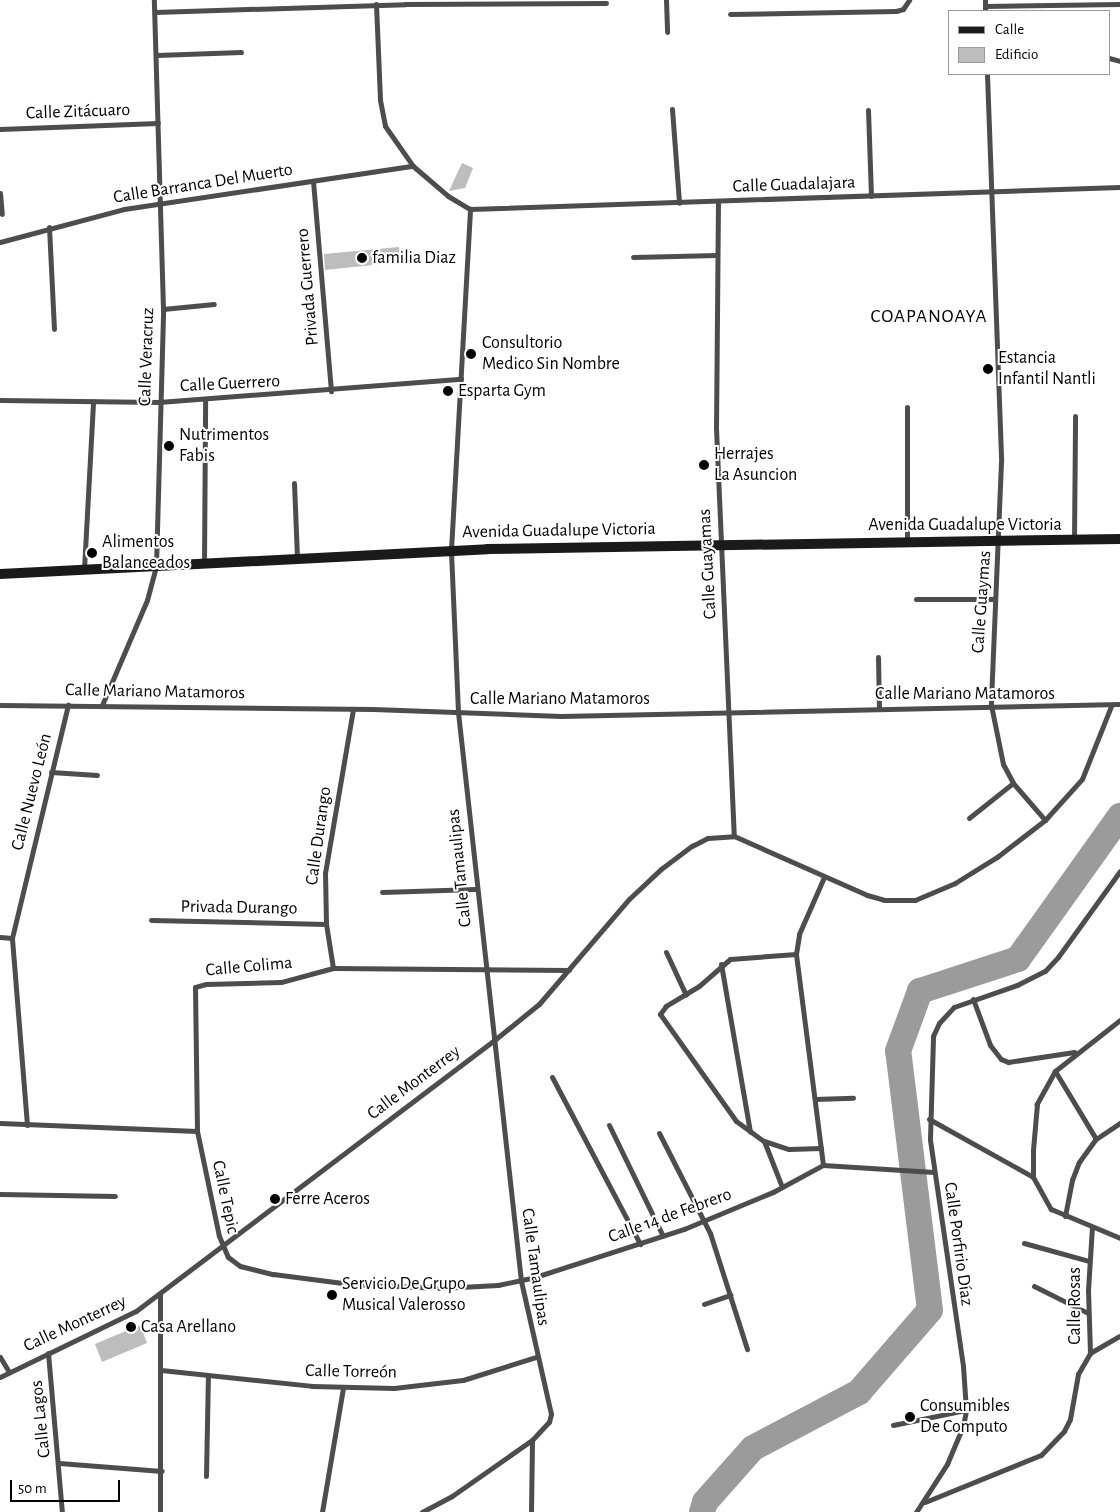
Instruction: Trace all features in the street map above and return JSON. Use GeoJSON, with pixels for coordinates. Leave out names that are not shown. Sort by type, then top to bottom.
{"type":"FeatureCollection","features":[{"type":"Feature","properties":{"kind":"main road","name":"Avenida Guadalupe Victoria"},"geometry":{"type":"LineString","coordinates":[[0,574],[451,550],[720,543],[1120,540]]}},
{"type":"Feature","properties":{"kind":"street","name":"Calle Veracruz"},"geometry":{"type":"LineString","coordinates":[[102,705],[149,593],[156,566],[163,309],[154,0]]}},
{"type":"Feature","properties":{"kind":"street"},"geometry":{"type":"LineString","coordinates":[[666,0],[667,32]]}},
{"type":"Feature","properties":{"kind":"street"},"geometry":{"type":"LineString","coordinates":[[730,14],[896,11],[903,9],[909,0]]}},
{"type":"Feature","properties":{"kind":"street"},"geometry":{"type":"LineString","coordinates":[[155,12],[376,4],[606,3]]}},
{"type":"Feature","properties":{"kind":"street"},"geometry":{"type":"LineString","coordinates":[[376,4],[381,113],[392,140],[413,166],[448,196],[470,209]]}},
{"type":"Feature","properties":{"kind":"street"},"geometry":{"type":"LineString","coordinates":[[985,6],[1120,4]]}},
{"type":"Feature","properties":{"kind":"street"},"geometry":{"type":"LineString","coordinates":[[157,55],[240,52]]}},
{"type":"Feature","properties":{"kind":"street","name":"Calle Guaymas"},"geometry":{"type":"LineString","coordinates":[[987,75],[1001,462],[1000,542],[995,599],[991,705],[998,749],[1013,783],[1045,820]]}},
{"type":"Feature","properties":{"kind":"street"},"geometry":{"type":"LineString","coordinates":[[672,109],[679,203]]}},
{"type":"Feature","properties":{"kind":"street"},"geometry":{"type":"LineString","coordinates":[[868,110],[871,196]]}},
{"type":"Feature","properties":{"kind":"street","name":"Calle Zitácuaro"},"geometry":{"type":"LineString","coordinates":[[0,129],[158,124]]}},
{"type":"Feature","properties":{"kind":"street","name":"Calle Barranca Del Muerto"},"geometry":{"type":"LineString","coordinates":[[0,242],[49,227],[160,204],[413,166]]}},
{"type":"Feature","properties":{"kind":"street","name":"Privada Guerrero"},"geometry":{"type":"LineString","coordinates":[[313,181],[331,391]]}},
{"type":"Feature","properties":{"kind":"street","name":"Calle Guadalajara"},"geometry":{"type":"LineString","coordinates":[[470,209],[1120,187]]}},
{"type":"Feature","properties":{"kind":"street"},"geometry":{"type":"LineString","coordinates":[[0,193],[2,214]]}},
{"type":"Feature","properties":{"kind":"street","name":"Calle Guayamas"},"geometry":{"type":"LineString","coordinates":[[718,201],[715,385],[720,543],[730,712],[734,836]]}},
{"type":"Feature","properties":{"kind":"street","name":"Calle Tamaulipas"},"geometry":{"type":"LineString","coordinates":[[470,209],[451,550],[458,712],[475,889],[521,1281],[536,1357],[552,1414],[549,1422],[532,1440]]}},
{"type":"Feature","properties":{"kind":"street"},"geometry":{"type":"LineString","coordinates":[[49,227],[54,329]]}},
{"type":"Feature","properties":{"kind":"street"},"geometry":{"type":"LineString","coordinates":[[633,257],[717,255]]}},
{"type":"Feature","properties":{"kind":"street"},"geometry":{"type":"LineString","coordinates":[[163,309],[214,304]]}},
{"type":"Feature","properties":{"kind":"street","name":"Calle Guerrero"},"geometry":{"type":"LineString","coordinates":[[0,400],[159,402],[205,400],[461,379]]}},
{"type":"Feature","properties":{"kind":"street"},"geometry":{"type":"LineString","coordinates":[[84,569],[93,400]]}},
{"type":"Feature","properties":{"kind":"street"},"geometry":{"type":"LineString","coordinates":[[204,563],[205,400]]}},
{"type":"Feature","properties":{"kind":"street"},"geometry":{"type":"LineString","coordinates":[[907,407],[907,542]]}},
{"type":"Feature","properties":{"kind":"street"},"geometry":{"type":"LineString","coordinates":[[1074,540],[1075,416]]}},
{"type":"Feature","properties":{"kind":"street"},"geometry":{"type":"LineString","coordinates":[[294,483],[297,558]]}},
{"type":"Feature","properties":{"kind":"street"},"geometry":{"type":"LineString","coordinates":[[916,599],[995,599]]}},
{"type":"Feature","properties":{"kind":"street"},"geometry":{"type":"LineString","coordinates":[[878,657],[879,708]]}},
{"type":"Feature","properties":{"kind":"street","name":"Calle Mariano Matamoros"},"geometry":{"type":"LineString","coordinates":[[0,705],[68,704],[353,709],[561,716],[991,705],[1112,706],[1120,704]]}},
{"type":"Feature","properties":{"kind":"street","name":"Calle Nuevo León"},"geometry":{"type":"LineString","coordinates":[[27,1124],[12,938],[68,704]]}},
{"type":"Feature","properties":{"kind":"street","name":"Calle Monterrey"},"geometry":{"type":"LineString","coordinates":[[0,1377],[48,1353],[115,1324],[160,1294],[222,1248],[539,1004],[629,899],[661,869],[708,838],[734,836],[824,877],[884,900],[915,900],[955,883],[980,868],[1024,840],[1045,820],[1082,779],[1112,706]]}},
{"type":"Feature","properties":{"kind":"street","name":"Calle Durango"},"geometry":{"type":"LineString","coordinates":[[333,968],[326,924],[325,873],[353,709]]}},
{"type":"Feature","properties":{"kind":"street"},"geometry":{"type":"LineString","coordinates":[[51,772],[97,775]]}},
{"type":"Feature","properties":{"kind":"street"},"geometry":{"type":"LineString","coordinates":[[969,818],[1013,783]]}},
{"type":"Feature","properties":{"kind":"street","name":"Calle Porfirio Díaz"},"geometry":{"type":"LineString","coordinates":[[925,1502],[957,1443],[966,1410],[963,1366],[934,1172],[929,1119],[933,1036],[946,1013],[973,999],[1017,985],[1044,971],[1058,957],[1120,871]]}},
{"type":"Feature","properties":{"kind":"street"},"geometry":{"type":"LineString","coordinates":[[824,877],[800,934],[796,954],[823,1165],[934,1172]]}},
{"type":"Feature","properties":{"kind":"street"},"geometry":{"type":"LineString","coordinates":[[382,892],[475,889]]}},
{"type":"Feature","properties":{"kind":"street","name":"Privada Durango"},"geometry":{"type":"LineString","coordinates":[[151,920],[326,924]]}},
{"type":"Feature","properties":{"kind":"street"},"geometry":{"type":"LineString","coordinates":[[0,937],[12,938]]}},
{"type":"Feature","properties":{"kind":"street"},"geometry":{"type":"LineString","coordinates":[[666,952],[686,995]]}},
{"type":"Feature","properties":{"kind":"street"},"geometry":{"type":"LineString","coordinates":[[796,954],[742,956],[721,964],[686,995],[661,1010],[661,1019],[722,1105],[750,1133],[764,1141],[789,1149],[820,1148]]}},
{"type":"Feature","properties":{"kind":"street"},"geometry":{"type":"LineString","coordinates":[[721,964],[750,1133]]}},
{"type":"Feature","properties":{"kind":"street","name":"Calle Colima"},"geometry":{"type":"LineString","coordinates":[[197,1131],[195,987],[206,984],[281,982],[333,968],[569,970]]}},
{"type":"Feature","properties":{"kind":"street"},"geometry":{"type":"LineString","coordinates":[[973,999],[990,1045],[1001,1060],[1018,1061],[1076,1052]]}},
{"type":"Feature","properties":{"kind":"street"},"geometry":{"type":"LineString","coordinates":[[1120,1020],[1055,1070],[1043,1089],[1034,1116],[1033,1177],[1042,1198],[1051,1209],[1120,1238]]}},
{"type":"Feature","properties":{"kind":"street"},"geometry":{"type":"LineString","coordinates":[[1055,1070],[1096,1139]]}},
{"type":"Feature","properties":{"kind":"street"},"geometry":{"type":"LineString","coordinates":[[552,1077],[640,1244]]}},
{"type":"Feature","properties":{"kind":"street"},"geometry":{"type":"LineString","coordinates":[[815,1098],[853,1098]]}},
{"type":"Feature","properties":{"kind":"street"},"geometry":{"type":"LineString","coordinates":[[929,1119],[1033,1177]]}},
{"type":"Feature","properties":{"kind":"street"},"geometry":{"type":"LineString","coordinates":[[1065,1216],[1072,1180],[1083,1156],[1096,1139],[1120,1123]]}},
{"type":"Feature","properties":{"kind":"street"},"geometry":{"type":"LineString","coordinates":[[0,1124],[197,1131]]}},
{"type":"Feature","properties":{"kind":"street"},"geometry":{"type":"LineString","coordinates":[[608,1125],[662,1236]]}},
{"type":"Feature","properties":{"kind":"street","name":"Calle Tepic"},"geometry":{"type":"LineString","coordinates":[[197,1131],[222,1248],[240,1266],[310,1280],[441,1288],[521,1281]]}},
{"type":"Feature","properties":{"kind":"street"},"geometry":{"type":"LineString","coordinates":[[659,1133],[704,1220],[747,1349]]}},
{"type":"Feature","properties":{"kind":"street"},"geometry":{"type":"LineString","coordinates":[[764,1141],[782,1187]]}},
{"type":"Feature","properties":{"kind":"street","name":"Calle 14 de Febrero"},"geometry":{"type":"LineString","coordinates":[[521,1281],[640,1244],[704,1220],[782,1187],[823,1165]]}},
{"type":"Feature","properties":{"kind":"street"},"geometry":{"type":"LineString","coordinates":[[0,1194],[115,1196]]}},
{"type":"Feature","properties":{"kind":"street","name":"Calle Rosas"},"geometry":{"type":"LineString","coordinates":[[925,1502],[1023,1463],[1055,1443],[1070,1419],[1078,1374],[1090,1353],[1088,1314],[1092,1227]]}},
{"type":"Feature","properties":{"kind":"street"},"geometry":{"type":"LineString","coordinates":[[1024,1243],[1089,1261]]}},
{"type":"Feature","properties":{"kind":"street"},"geometry":{"type":"LineString","coordinates":[[1034,1286],[1088,1314]]}},
{"type":"Feature","properties":{"kind":"street"},"geometry":{"type":"LineString","coordinates":[[160,1294],[162,1471],[160,1512]]}},
{"type":"Feature","properties":{"kind":"street"},"geometry":{"type":"LineString","coordinates":[[704,1304],[730,1295]]}},
{"type":"Feature","properties":{"kind":"street"},"geometry":{"type":"LineString","coordinates":[[1090,1353],[1120,1336]]}},
{"type":"Feature","properties":{"kind":"street","name":"Calle Lagos"},"geometry":{"type":"LineString","coordinates":[[48,1353],[62,1512]]}},
{"type":"Feature","properties":{"kind":"street"},"geometry":{"type":"LineString","coordinates":[[0,1357],[9,1372]]}},
{"type":"Feature","properties":{"kind":"street","name":"Calle Torreón"},"geometry":{"type":"LineString","coordinates":[[161,1370],[343,1388],[433,1385],[487,1375],[536,1357]]}},
{"type":"Feature","properties":{"kind":"street"},"geometry":{"type":"LineString","coordinates":[[206,1476],[208,1376]]}},
{"type":"Feature","properties":{"kind":"street"},"geometry":{"type":"LineString","coordinates":[[322,1512],[343,1388]]}},
{"type":"Feature","properties":{"kind":"street"},"geometry":{"type":"LineString","coordinates":[[892,1425],[966,1410]]}},
{"type":"Feature","properties":{"kind":"street"},"geometry":{"type":"LineString","coordinates":[[422,1512],[452,1496],[532,1440]]}},
{"type":"Feature","properties":{"kind":"street"},"geometry":{"type":"LineString","coordinates":[[531,1512],[532,1440]]}},
{"type":"Feature","properties":{"kind":"street"},"geometry":{"type":"LineString","coordinates":[[59,1462],[162,1471]]}},
{"type":"Feature","properties":{"kind":"street"},"geometry":{"type":"LineString","coordinates":[[916,1512],[925,1502]]}},
{"type":"Feature","properties":{"kind":"building"},"geometry":{"type":"Polygon","coordinates":[[[462,163],[473,168],[465,188],[449,191],[462,163]]]}},
{"type":"Feature","properties":{"kind":"building","name":"familia Diaz"},"geometry":{"type":"Polygon","coordinates":[[[399,247],[401,262],[325,270],[324,254],[399,247]]]}},
{"type":"Feature","properties":{"kind":"building"},"geometry":{"type":"Polygon","coordinates":[[[140,1325],[147,1343],[102,1362],[95,1344],[140,1325]]]}},
{"type":"Feature","properties":{"kind":"waterway"},"geometry":{"type":"LineString","coordinates":[[702,1512],[705,1502],[753,1448],[859,1392],[930,1310],[898,1051],[920,991],[1018,959],[1120,816]]}},
{"type":"Feature","properties":{"kind":"place","name":"familia Diaz"},"geometry":{"type":"Point","coordinates":[362,258]}},
{"type":"Feature","properties":{"kind":"place","name":"Consultorio Medico Sin Nombre"},"geometry":{"type":"Point","coordinates":[471,354]}},
{"type":"Feature","properties":{"kind":"place","name":"Estancia Infantil Nantli"},"geometry":{"type":"Point","coordinates":[988,369]}},
{"type":"Feature","properties":{"kind":"place","name":"Esparta Gym"},"geometry":{"type":"Point","coordinates":[448,391]}},
{"type":"Feature","properties":{"kind":"place","name":"Nutrimentos Fabis"},"geometry":{"type":"Point","coordinates":[169,446]}},
{"type":"Feature","properties":{"kind":"place","name":"Herrajes La Asuncion"},"geometry":{"type":"Point","coordinates":[704,465]}},
{"type":"Feature","properties":{"kind":"place","name":"Alimentos Balanceados"},"geometry":{"type":"Point","coordinates":[92,553]}},
{"type":"Feature","properties":{"kind":"place","name":"Ferre Aceros"},"geometry":{"type":"Point","coordinates":[275,1199]}},
{"type":"Feature","properties":{"kind":"place","name":"Servicio De Grupo Musical Valerosso"},"geometry":{"type":"Point","coordinates":[332,1295]}},
{"type":"Feature","properties":{"kind":"place","name":"Casa Arellano"},"geometry":{"type":"Point","coordinates":[131,1327]}},
{"type":"Feature","properties":{"kind":"place","name":"Consumibles De Computo"},"geometry":{"type":"Point","coordinates":[910,1417]}},
{"type":"Feature","properties":{"kind":"district","name":"COAPANOAYA"},"geometry":{"type":"Point","coordinates":[929,317]}}]}
